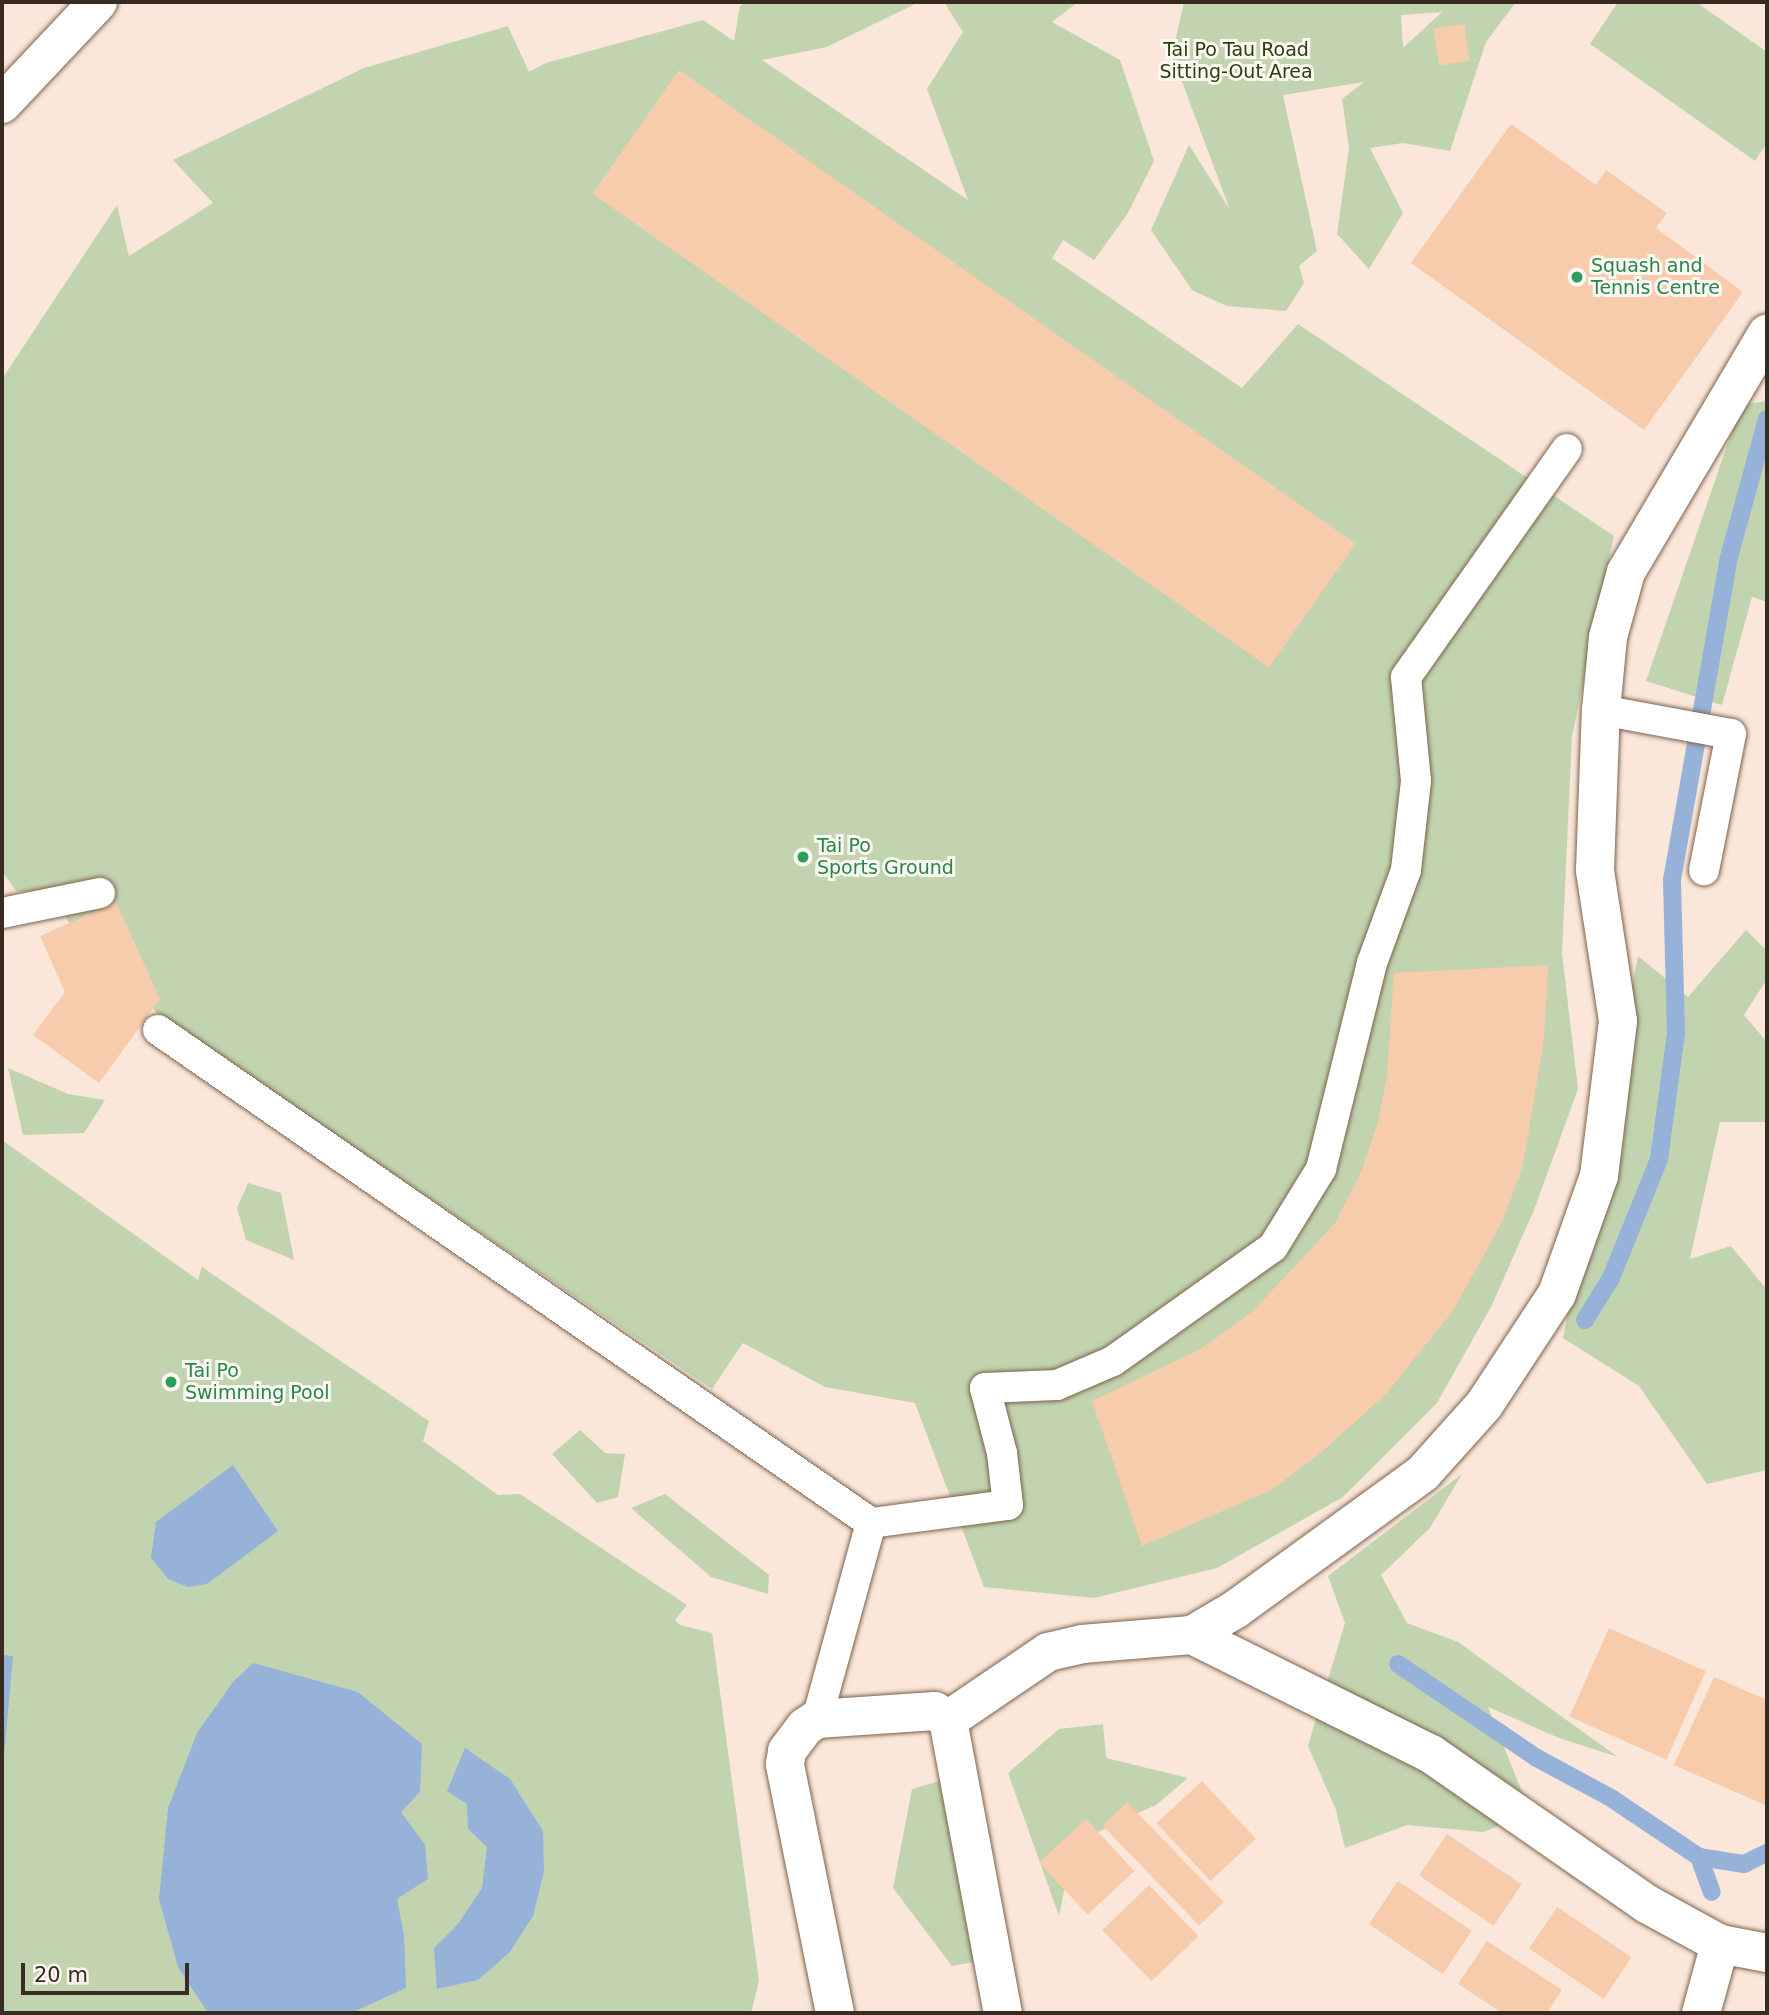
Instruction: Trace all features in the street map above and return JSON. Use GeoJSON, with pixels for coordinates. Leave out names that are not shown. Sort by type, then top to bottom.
{"type":"FeatureCollection","features":[{"type":"Feature","properties":{"kind":"street"},"geometry":{"type":"LineString","coordinates":[[2,104],[99,2]]}},
{"type":"Feature","properties":{"kind":"street"},"geometry":{"type":"LineString","coordinates":[[948,1720],[1048,1652],[1082,1644],[1192,1635],[1236,1609],[1423,1473],[1484,1405],[1556,1294],[1599,1176],[1618,1021],[1595,870],[1601,710],[1608,637],[1626,572],[1767,334]]}},
{"type":"Feature","properties":{"kind":"street"},"geometry":{"type":"LineString","coordinates":[[1192,1635],[1431,1755],[1647,1905],[1720,1944],[1767,1953]]}},
{"type":"Feature","properties":{"kind":"street"},"geometry":{"type":"LineString","coordinates":[[835,2013],[785,1764],[795,1738],[817,1719],[936,1711],[948,1720],[1003,2013]]}},
{"type":"Feature","properties":{"kind":"street"},"geometry":{"type":"LineString","coordinates":[[1701,2013],[1720,1944]]}},
{"type":"Feature","properties":{"kind":"lane"},"geometry":{"type":"LineString","coordinates":[[158,1030],[871,1523],[1008,1505],[1002,1453],[985,1388],[1056,1385],[1114,1361],[1273,1248],[1321,1169],[1372,963],[1406,870],[1416,781],[1406,677],[1567,449]]}},
{"type":"Feature","properties":{"kind":"lane"},"geometry":{"type":"LineString","coordinates":[[1601,710],[1684,722],[1731,734],[1704,870]]}},
{"type":"Feature","properties":{"kind":"lane"},"geometry":{"type":"LineString","coordinates":[[2,913],[100,892]]}},
{"type":"Feature","properties":{"kind":"lane"},"geometry":{"type":"LineString","coordinates":[[817,1719],[871,1523]]}},
{"type":"Feature","properties":{"kind":"green space","name":"Tai Po Sports Ground"},"geometry":{"type":"Polygon","coordinates":[[[746,2],[919,2],[827,47],[762,60],[968,200],[927,89],[963,32],[944,2],[1078,2],[1052,22],[1120,60],[1154,161],[1128,213],[1094,260],[1063,240],[1052,258],[1242,388],[1298,324],[1614,536],[1572,736],[1562,953],[1578,1089],[1534,1210],[1492,1305],[1437,1403],[1343,1497],[1217,1568],[1094,1598],[984,1587],[915,1403],[825,1387],[743,1343],[712,1389],[160,1016],[68,921],[54,889],[17,892],[2,871],[2,379],[117,205],[129,256],[213,203],[173,160],[364,68],[508,26],[529,72],[546,63],[703,20],[734,41],[740,6],[746,2]]]}},
{"type":"Feature","properties":{"kind":"green space","name":"Tai Po Tau Road Sitting-Out Area"},"geometry":{"type":"Polygon","coordinates":[[[1184,2],[1516,2],[1486,42],[1450,151],[1403,143],[1370,148],[1403,213],[1369,269],[1337,234],[1349,148],[1342,99],[1364,82],[1283,95],[1317,251],[1299,266],[1304,283],[1286,311],[1227,306],[1192,290],[1151,230],[1189,145],[1230,210],[1172,55],[1184,2]],[[1442,12],[1401,15],[1404,47],[1442,12]]]}},
{"type":"Feature","properties":{"kind":"green space"},"geometry":{"type":"Polygon","coordinates":[[[1618,2],[1696,2],[1767,52],[1767,143],[1755,161],[1590,44],[1618,2]]]}},
{"type":"Feature","properties":{"kind":"green space"},"geometry":{"type":"Polygon","coordinates":[[[1767,401],[1767,602],[1752,597],[1722,705],[1646,681],[1741,405],[1767,401]]]}},
{"type":"Feature","properties":{"kind":"green space"},"geometry":{"type":"Polygon","coordinates":[[[1746,930],[1767,951],[1767,979],[1744,1015],[1767,1042],[1767,1122],[1720,1122],[1690,1259],[1731,1246],[1767,1290],[1767,1470],[1707,1484],[1639,1386],[1563,1338],[1638,956],[1688,997],[1746,930]]]}},
{"type":"Feature","properties":{"kind":"green space"},"geometry":{"type":"Polygon","coordinates":[[[8,1068],[68,1094],[105,1100],[84,1133],[23,1135],[8,1068]]]}},
{"type":"Feature","properties":{"kind":"green space","name":"Tai Po Swimming Pool"},"geometry":{"type":"Polygon","coordinates":[[[2,1140],[198,1280],[202,1267],[429,1421],[423,1441],[498,1495],[520,1494],[687,1605],[675,1620],[680,1625],[712,1633],[759,1981],[751,2013],[2,2013],[2,1140]]]}},
{"type":"Feature","properties":{"kind":"green space"},"geometry":{"type":"Polygon","coordinates":[[[248,1183],[281,1193],[294,1260],[246,1240],[237,1208],[248,1183]]]}},
{"type":"Feature","properties":{"kind":"green space"},"geometry":{"type":"Polygon","coordinates":[[[580,1430],[605,1453],[625,1454],[618,1497],[597,1503],[552,1454],[580,1430]]]}},
{"type":"Feature","properties":{"kind":"green space"},"geometry":{"type":"Polygon","coordinates":[[[1462,1474],[1430,1528],[1381,1575],[1407,1623],[1458,1642],[1618,1757],[1559,1738],[1488,1707],[1531,1814],[1483,1832],[1407,1825],[1345,1848],[1336,1810],[1308,1746],[1345,1623],[1328,1576],[1462,1474]]]}},
{"type":"Feature","properties":{"kind":"green space"},"geometry":{"type":"Polygon","coordinates":[[[665,1494],[769,1575],[768,1594],[711,1577],[631,1508],[665,1494]]]}},
{"type":"Feature","properties":{"kind":"green space"},"geometry":{"type":"Polygon","coordinates":[[[1103,1724],[1106,1758],[1188,1778],[1156,1805],[1074,1843],[1059,1916],[1008,1773],[1059,1729],[1103,1724]]]}},
{"type":"Feature","properties":{"kind":"green space"},"geometry":{"type":"Polygon","coordinates":[[[953,1777],[1005,1956],[952,1966],[893,1888],[912,1789],[953,1777]]]}},
{"type":"Feature","properties":{"kind":"water"},"geometry":{"type":"Polygon","coordinates":[[[233,1465],[278,1531],[207,1584],[188,1587],[168,1579],[151,1558],[156,1522],[233,1465]]]}},
{"type":"Feature","properties":{"kind":"water"},"geometry":{"type":"Polygon","coordinates":[[[2,1655],[13,1656],[2,1777],[2,1655]]]}},
{"type":"Feature","properties":{"kind":"water"},"geometry":{"type":"Polygon","coordinates":[[[253,1663],[358,1692],[422,1744],[420,1792],[401,1812],[425,1845],[428,1879],[397,1899],[404,1935],[406,1988],[351,2013],[208,2013],[178,1967],[159,1899],[168,1808],[197,1733],[233,1682],[253,1663]]]}},
{"type":"Feature","properties":{"kind":"water"},"geometry":{"type":"Polygon","coordinates":[[[465,1748],[510,1779],[543,1831],[544,1872],[533,1916],[510,1952],[478,1980],[437,1989],[434,1948],[458,1924],[482,1888],[487,1847],[468,1829],[467,1804],[447,1791],[465,1748]]]}},
{"type":"Feature","properties":{"kind":"building"},"geometry":{"type":"Polygon","coordinates":[[[1464,24],[1470,61],[1439,65],[1433,29],[1464,24]]]}},
{"type":"Feature","properties":{"kind":"building"},"geometry":{"type":"Polygon","coordinates":[[[679,70],[1356,544],[1269,667],[592,194],[679,70]]]}},
{"type":"Feature","properties":{"kind":"building","name":"Squash and Tennis Centre"},"geometry":{"type":"Polygon","coordinates":[[[1511,124],[1596,185],[1606,170],[1667,213],[1656,228],[1743,292],[1644,430],[1411,263],[1511,124]]]}},
{"type":"Feature","properties":{"kind":"building"},"geometry":{"type":"Polygon","coordinates":[[[116,902],[160,999],[99,1083],[33,1035],[65,992],[40,936],[116,902]]]}},
{"type":"Feature","properties":{"kind":"building"},"geometry":{"type":"Polygon","coordinates":[[[1548,965],[1544,1040],[1523,1165],[1504,1218],[1453,1311],[1386,1394],[1318,1455],[1271,1490],[1142,1546],[1092,1401],[1201,1349],[1254,1310],[1335,1223],[1361,1172],[1378,1122],[1387,1075],[1394,973],[1548,965]]]}},
{"type":"Feature","properties":{"kind":"building"},"geometry":{"type":"Polygon","coordinates":[[[1609,1628],[1706,1671],[1666,1760],[1570,1717],[1609,1628]]]}},
{"type":"Feature","properties":{"kind":"building"},"geometry":{"type":"Polygon","coordinates":[[[1714,1677],[1767,1700],[1767,1806],[1674,1765],[1714,1677]]]}},
{"type":"Feature","properties":{"kind":"building"},"geometry":{"type":"Polygon","coordinates":[[[1202,1781],[1256,1839],[1211,1881],[1157,1823],[1202,1781]]]}},
{"type":"Feature","properties":{"kind":"building"},"geometry":{"type":"Polygon","coordinates":[[[1127,1802],[1224,1902],[1199,1926],[1103,1826],[1127,1802]]]}},
{"type":"Feature","properties":{"kind":"building"},"geometry":{"type":"Polygon","coordinates":[[[1086,1819],[1134,1871],[1088,1915],[1039,1863],[1086,1819]]]}},
{"type":"Feature","properties":{"kind":"building"},"geometry":{"type":"Polygon","coordinates":[[[1447,1834],[1522,1884],[1494,1926],[1419,1875],[1447,1834]]]}},
{"type":"Feature","properties":{"kind":"building"},"geometry":{"type":"Polygon","coordinates":[[[1398,1881],[1472,1931],[1443,1974],[1369,1924],[1398,1881]]]}},
{"type":"Feature","properties":{"kind":"building"},"geometry":{"type":"Polygon","coordinates":[[[1149,1885],[1198,1936],[1152,1981],[1102,1930],[1149,1885]]]}},
{"type":"Feature","properties":{"kind":"building"},"geometry":{"type":"Polygon","coordinates":[[[1557,1907],[1632,1957],[1604,1999],[1529,1948],[1557,1907]]]}},
{"type":"Feature","properties":{"kind":"building"},"geometry":{"type":"Polygon","coordinates":[[[1487,1941],[1562,1990],[1547,2013],[1502,2013],[1458,1984],[1487,1941]]]}},
{"type":"Feature","properties":{"kind":"waterway"},"geometry":{"type":"LineString","coordinates":[[1585,1320],[1611,1278],[1659,1159],[1676,1034],[1672,880],[1729,557],[1767,419]]}},
{"type":"Feature","properties":{"kind":"waterway"},"geometry":{"type":"LineString","coordinates":[[1398,1664],[1537,1758],[1611,1798],[1699,1857],[1712,1892]]}},
{"type":"Feature","properties":{"kind":"waterway"},"geometry":{"type":"LineString","coordinates":[[1699,1857],[1744,1864],[1767,1853]]}},
{"type":"Feature","properties":{"kind":"place","name":"Squash and Tennis Centre"},"geometry":{"type":"Point","coordinates":[1577,277]}},
{"type":"Feature","properties":{"kind":"place","name":"Tai Po Sports Ground"},"geometry":{"type":"Point","coordinates":[803,857]}},
{"type":"Feature","properties":{"kind":"place","name":"Tai Po Swimming Pool"},"geometry":{"type":"Point","coordinates":[171,1382]}}]}
